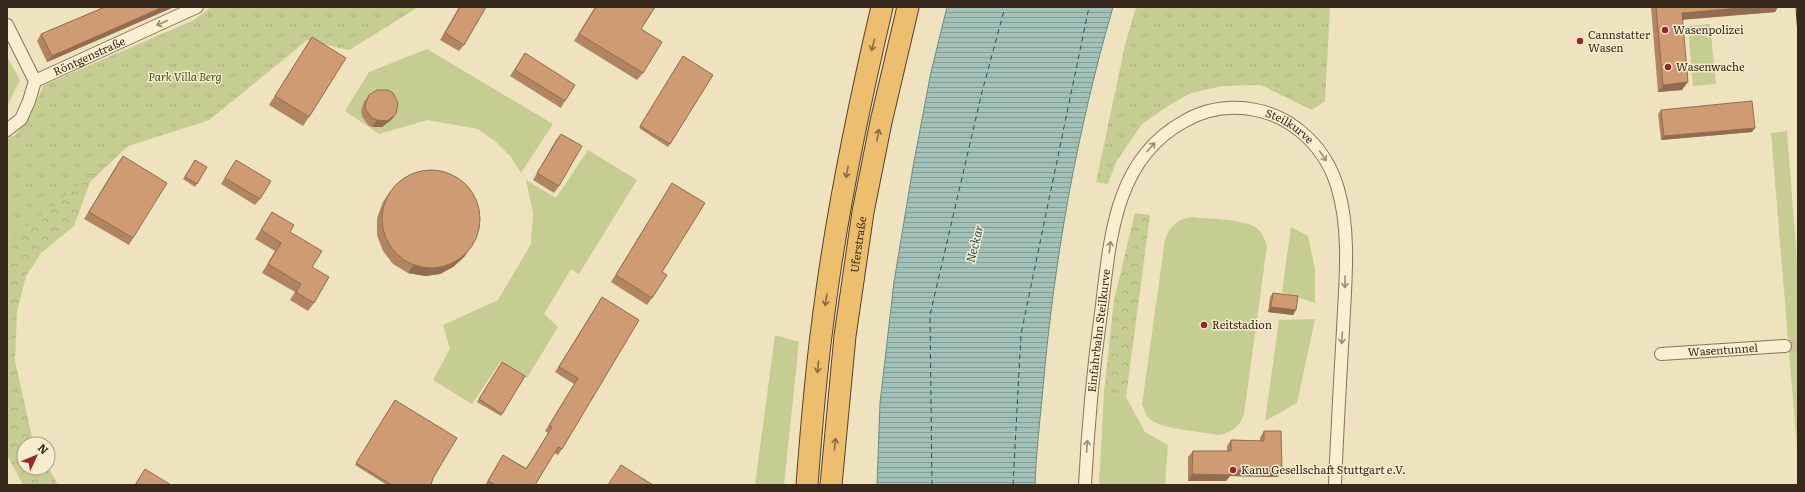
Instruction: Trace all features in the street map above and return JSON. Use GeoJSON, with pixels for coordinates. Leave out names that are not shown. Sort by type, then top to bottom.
{"type":"FeatureCollection","features":[{"type":"Feature","properties":{"kind":"highway"},"geometry":{"type":"LineString","coordinates":[[807,485],[822,328],[840,210],[882,7]]}},
{"type":"Feature","properties":{"kind":"highway","name":"Uferstraße"},"geometry":{"type":"LineString","coordinates":[[831,484],[846,336],[863,212],[881,122],[908,7]]}},
{"type":"Feature","properties":{"kind":"street","name":"Röntgenstraße"},"geometry":{"type":"LineString","coordinates":[[35,81],[197,7]]}},
{"type":"Feature","properties":{"kind":"street"},"geometry":{"type":"LineString","coordinates":[[7,25],[35,81],[29,101],[21,119],[7,130]]}},
{"type":"Feature","properties":{"kind":"street","name":"Steilkurve"},"geometry":{"type":"LineString","coordinates":[[1129,179],[1137,165],[1157,140],[1180,123],[1203,112],[1227,108],[1244,108],[1276,116],[1292,125],[1311,140],[1320,152],[1328,164],[1338,188],[1344,220],[1345,237],[1344,299],[1335,485]]}},
{"type":"Feature","properties":{"kind":"street","name":"Einfahrbahn Steilkurve"},"geometry":{"type":"LineString","coordinates":[[1085,485],[1095,365],[1111,238],[1116,215],[1129,179]]}},
{"type":"Feature","properties":{"kind":"street","name":"Wasentunnel"},"geometry":{"type":"LineString","coordinates":[[1661,354],[1785,346]]}},
{"type":"Feature","properties":{"kind":"green space","name":"Park Villa Berg"},"geometry":{"type":"Polygon","coordinates":[[[211,7],[418,7],[349,50],[307,40],[209,120],[128,146],[7,242],[7,138],[16,135],[29,117],[44,85],[194,20],[211,7]]]}},
{"type":"Feature","properties":{"kind":"green space","name":"Park Villa Berg"},"geometry":{"type":"Polygon","coordinates":[[[418,7],[349,50],[307,40],[209,120],[128,146],[90,182],[74,226],[41,253],[26,276],[17,311],[15,361],[32,436],[16,436],[16,472],[7,455],[7,143],[16,135],[43,91],[418,7]]]}},
{"type":"Feature","properties":{"kind":"green space"},"geometry":{"type":"Polygon","coordinates":[[[1136,7],[1330,7],[1325,101],[1312,110],[1261,85],[1222,86],[1191,93],[1168,106],[1142,124],[1116,162],[1108,184],[1096,182],[1125,45],[1136,7]]]}},
{"type":"Feature","properties":{"kind":"green space"},"geometry":{"type":"Polygon","coordinates":[[[1710,24],[1716,84],[1693,86],[1688,26],[1710,24]]]}},
{"type":"Feature","properties":{"kind":"green space"},"geometry":{"type":"Polygon","coordinates":[[[427,49],[553,124],[521,173],[511,157],[496,142],[478,129],[428,120],[379,134],[345,111],[369,72],[427,49]]]}},
{"type":"Feature","properties":{"kind":"green space"},"geometry":{"type":"Polygon","coordinates":[[[7,57],[20,80],[7,106],[7,57]]]}},
{"type":"Feature","properties":{"kind":"green space"},"geometry":{"type":"Polygon","coordinates":[[[1787,131],[1798,274],[1798,460],[1771,133],[1787,131]]]}},
{"type":"Feature","properties":{"kind":"green space"},"geometry":{"type":"Polygon","coordinates":[[[588,150],[637,180],[579,274],[571,269],[544,314],[558,327],[527,378],[501,361],[472,404],[433,380],[450,349],[443,325],[498,300],[531,244],[533,213],[526,180],[556,198],[588,150]]]}},
{"type":"Feature","properties":{"kind":"green space"},"geometry":{"type":"Polygon","coordinates":[[[1135,213],[1150,215],[1126,397],[1104,392],[1114,300],[1135,213]]]}},
{"type":"Feature","properties":{"kind":"green space","name":"Reitstadion"},"geometry":{"type":"Polygon","coordinates":[[[1192,217],[1237,221],[1253,226],[1261,233],[1267,246],[1244,414],[1238,425],[1232,431],[1219,435],[1173,428],[1156,423],[1148,417],[1142,404],[1165,240],[1169,231],[1178,221],[1192,217]]]}},
{"type":"Feature","properties":{"kind":"green space"},"geometry":{"type":"Polygon","coordinates":[[[1291,227],[1308,236],[1315,269],[1315,303],[1282,292],[1291,227]]]}},
{"type":"Feature","properties":{"kind":"green space"},"geometry":{"type":"Polygon","coordinates":[[[1315,319],[1297,403],[1265,421],[1279,320],[1315,319]]]}},
{"type":"Feature","properties":{"kind":"green space"},"geometry":{"type":"Polygon","coordinates":[[[775,335],[799,342],[784,485],[755,485],[775,335]]]}},
{"type":"Feature","properties":{"kind":"green space"},"geometry":{"type":"Polygon","coordinates":[[[1104,392],[1126,397],[1145,432],[1168,445],[1165,485],[1099,485],[1104,392]]]}},
{"type":"Feature","properties":{"kind":"green space","name":"Park Villa Berg"},"geometry":{"type":"Polygon","coordinates":[[[18,476],[53,476],[58,485],[23,485],[18,476]]]}},
{"type":"Feature","properties":{"kind":"water","name":"Neckar"},"geometry":{"type":"Polygon","coordinates":[[[947,7],[1113,7],[1088,101],[1060,244],[1048,340],[1037,449],[1035,485],[877,485],[880,403],[894,282],[913,167],[931,72],[947,7]]]}},
{"type":"Feature","properties":{"kind":"building"},"geometry":{"type":"Polygon","coordinates":[[[105,7],[163,7],[52,56],[41,34],[105,7]]]}},
{"type":"Feature","properties":{"kind":"building"},"geometry":{"type":"Polygon","coordinates":[[[460,7],[486,7],[464,45],[445,33],[460,7]]]}},
{"type":"Feature","properties":{"kind":"building"},"geometry":{"type":"Polygon","coordinates":[[[596,7],[655,7],[641,29],[662,42],[643,73],[579,34],[596,7]]]}},
{"type":"Feature","properties":{"kind":"building"},"geometry":{"type":"Polygon","coordinates":[[[1656,7],[1753,7],[1682,13],[1688,82],[1663,85],[1656,7]]]}},
{"type":"Feature","properties":{"kind":"building"},"geometry":{"type":"Polygon","coordinates":[[[312,37],[346,58],[309,117],[275,96],[312,37]]]}},
{"type":"Feature","properties":{"kind":"building"},"geometry":{"type":"Polygon","coordinates":[[[525,53],[575,85],[565,101],[515,70],[525,53]]]}},
{"type":"Feature","properties":{"kind":"building"},"geometry":{"type":"Polygon","coordinates":[[[683,56],[713,75],[670,144],[640,126],[683,56]]]}},
{"type":"Feature","properties":{"kind":"building"},"geometry":{"type":"Polygon","coordinates":[[[377,90],[388,90],[393,93],[398,103],[396,114],[387,121],[372,118],[366,110],[365,105],[369,95],[377,90]]]}},
{"type":"Feature","properties":{"kind":"building"},"geometry":{"type":"Polygon","coordinates":[[[1752,101],[1755,128],[1664,136],[1661,110],[1752,101]]]}},
{"type":"Feature","properties":{"kind":"building"},"geometry":{"type":"Polygon","coordinates":[[[561,134],[582,146],[559,186],[537,173],[561,134]]]}},
{"type":"Feature","properties":{"kind":"building"},"geometry":{"type":"Polygon","coordinates":[[[123,156],[167,183],[133,238],[89,212],[123,156]]]}},
{"type":"Feature","properties":{"kind":"building"},"geometry":{"type":"Polygon","coordinates":[[[195,160],[207,167],[197,184],[185,177],[195,160]]]}},
{"type":"Feature","properties":{"kind":"building"},"geometry":{"type":"Polygon","coordinates":[[[236,160],[271,181],[260,199],[225,178],[236,160]]]}},
{"type":"Feature","properties":{"kind":"building"},"geometry":{"type":"Polygon","coordinates":[[[431,170],[450,174],[465,185],[476,200],[480,219],[476,238],[465,253],[450,264],[431,268],[412,264],[397,253],[386,238],[382,219],[386,200],[397,185],[412,174],[431,170]]]}},
{"type":"Feature","properties":{"kind":"building"},"geometry":{"type":"Polygon","coordinates":[[[672,183],[705,203],[662,272],[667,275],[652,298],[616,275],[672,183]]]}},
{"type":"Feature","properties":{"kind":"building"},"geometry":{"type":"Polygon","coordinates":[[[272,212],[294,225],[290,232],[322,251],[312,267],[329,277],[314,303],[296,292],[301,284],[268,264],[281,243],[261,230],[272,212]]]}},
{"type":"Feature","properties":{"kind":"building"},"geometry":{"type":"Polygon","coordinates":[[[1273,293],[1298,296],[1296,310],[1271,307],[1273,293]]]}},
{"type":"Feature","properties":{"kind":"building"},"geometry":{"type":"Polygon","coordinates":[[[602,297],[639,320],[562,449],[558,447],[535,485],[496,485],[488,481],[503,455],[526,469],[535,455],[552,427],[549,426],[578,378],[559,367],[602,297]]]}},
{"type":"Feature","properties":{"kind":"building"},"geometry":{"type":"Polygon","coordinates":[[[502,362],[525,376],[502,414],[479,399],[502,362]]]}},
{"type":"Feature","properties":{"kind":"building"},"geometry":{"type":"Polygon","coordinates":[[[395,400],[457,438],[433,478],[431,485],[392,485],[356,463],[395,400]]]}},
{"type":"Feature","properties":{"kind":"building","name":"Kanu Gesellschaft Stuttgart e.V."},"geometry":{"type":"Polygon","coordinates":[[[1264,431],[1281,431],[1282,470],[1230,470],[1230,475],[1192,474],[1193,451],[1231,451],[1231,440],[1264,441],[1264,431]]]}},
{"type":"Feature","properties":{"kind":"building"},"geometry":{"type":"Polygon","coordinates":[[[621,465],[653,485],[608,485],[621,465]]]}},
{"type":"Feature","properties":{"kind":"building"},"geometry":{"type":"Polygon","coordinates":[[[145,469],[171,485],[135,485],[145,469]]]}},
{"type":"Feature","properties":{"kind":"ferry route"},"geometry":{"type":"LineString","coordinates":[[932,485],[930,315],[982,92],[1005,7]]}},
{"type":"Feature","properties":{"kind":"ferry route"},"geometry":{"type":"LineString","coordinates":[[1013,485],[1021,334],[1089,7]]}},
{"type":"Feature","properties":{"kind":"tunnel"},"geometry":{"type":"LineString","coordinates":[[1785,346],[1798,346]]}},
{"type":"Feature","properties":{"kind":"tram line"},"geometry":{"type":"LineString","coordinates":[[1796,7],[1798,35]]}},
{"type":"Feature","properties":{"kind":"place","name":"Wasenpolizei"},"geometry":{"type":"Point","coordinates":[1665,30]}},
{"type":"Feature","properties":{"kind":"place","name":"Cannstatter Wasen"},"geometry":{"type":"Point","coordinates":[1580,41]}},
{"type":"Feature","properties":{"kind":"place","name":"Wasenwache"},"geometry":{"type":"Point","coordinates":[1668,67]}},
{"type":"Feature","properties":{"kind":"place","name":"Reitstadion"},"geometry":{"type":"Point","coordinates":[1204,325]}},
{"type":"Feature","properties":{"kind":"place","name":"Kanu Gesellschaft Stuttgart e.V."},"geometry":{"type":"Point","coordinates":[1233,470]}}]}
